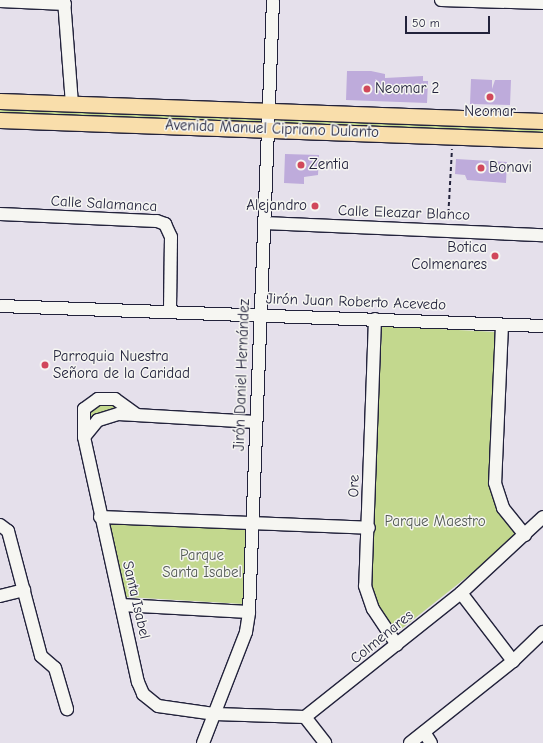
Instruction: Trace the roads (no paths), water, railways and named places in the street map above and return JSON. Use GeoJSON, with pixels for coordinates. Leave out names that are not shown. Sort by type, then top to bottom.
{"type":"FeatureCollection","features":[{"type":"Feature","properties":{"kind":"main road","name":"Avenida Manuel Cipriano Dulanto"},"geometry":{"type":"LineString","coordinates":[[0,101],[543,121]]}},
{"type":"Feature","properties":{"kind":"main road","name":"Avenida Manuel Cipriano Dulanto"},"geometry":{"type":"LineString","coordinates":[[0,120],[543,140]]}},
{"type":"Feature","properties":{"kind":"street","name":"Jirón Daniel Hernández"},"geometry":{"type":"LineString","coordinates":[[203,743],[246,632],[249,612],[259,314],[273,0]]}},
{"type":"Feature","properties":{"kind":"street"},"geometry":{"type":"LineString","coordinates":[[441,0],[523,1],[543,3]]}},
{"type":"Feature","properties":{"kind":"street"},"geometry":{"type":"LineString","coordinates":[[0,1],[64,2],[72,103]]}},
{"type":"Feature","properties":{"kind":"street","name":"Calle Salamanca"},"geometry":{"type":"LineString","coordinates":[[0,214],[157,221],[165,224],[171,237],[170,311]]}},
{"type":"Feature","properties":{"kind":"street","name":"Calle Eleazar Blanco"},"geometry":{"type":"LineString","coordinates":[[264,223],[543,235]]}},
{"type":"Feature","properties":{"kind":"street","name":"Jirón Juan Roberto Acevedo"},"geometry":{"type":"LineString","coordinates":[[0,306],[259,314],[543,326]]}},
{"type":"Feature","properties":{"kind":"street","name":"Ore"},"geometry":{"type":"LineString","coordinates":[[375,319],[368,597],[397,645]]}},
{"type":"Feature","properties":{"kind":"street"},"geometry":{"type":"LineString","coordinates":[[502,325],[495,483],[503,508],[525,535]]}},
{"type":"Feature","properties":{"kind":"street","name":"Santa Isabel"},"geometry":{"type":"LineString","coordinates":[[137,415],[115,399],[98,400],[84,409],[84,437],[120,605],[143,694],[164,708],[215,714]]}},
{"type":"Feature","properties":{"kind":"street"},"geometry":{"type":"LineString","coordinates":[[84,437],[98,420],[118,414],[256,422]]}},
{"type":"Feature","properties":{"kind":"street"},"geometry":{"type":"LineString","coordinates":[[100,517],[253,522],[369,528]]}},
{"type":"Feature","properties":{"kind":"street","name":"Colmenares"},"geometry":{"type":"LineString","coordinates":[[305,717],[461,594],[543,517]]}},
{"type":"Feature","properties":{"kind":"street"},"geometry":{"type":"LineString","coordinates":[[0,525],[8,531],[41,656],[56,668],[67,709]]}},
{"type":"Feature","properties":{"kind":"street"},"geometry":{"type":"LineString","coordinates":[[0,596],[24,590]]}},
{"type":"Feature","properties":{"kind":"street"},"geometry":{"type":"LineString","coordinates":[[461,594],[513,661]]}},
{"type":"Feature","properties":{"kind":"street"},"geometry":{"type":"LineString","coordinates":[[120,605],[249,612]]}},
{"type":"Feature","properties":{"kind":"street"},"geometry":{"type":"LineString","coordinates":[[410,743],[513,661],[543,632]]}},
{"type":"Feature","properties":{"kind":"street"},"geometry":{"type":"LineString","coordinates":[[215,714],[305,717],[325,743]]}},
{"type":"Feature","properties":{"kind":"street"},"geometry":{"type":"LineString","coordinates":[[424,732],[431,743]]}},
{"type":"Feature","properties":{"kind":"place","name":"Neomar 2"},"geometry":{"type":"Point","coordinates":[367,89]}},
{"type":"Feature","properties":{"kind":"place","name":"Neomar"},"geometry":{"type":"Point","coordinates":[490,97]}},
{"type":"Feature","properties":{"kind":"place","name":"Zentia"},"geometry":{"type":"Point","coordinates":[301,165]}},
{"type":"Feature","properties":{"kind":"place","name":"Bonavi"},"geometry":{"type":"Point","coordinates":[481,168]}},
{"type":"Feature","properties":{"kind":"place","name":"Alejandro"},"geometry":{"type":"Point","coordinates":[315,206]}},
{"type":"Feature","properties":{"kind":"place","name":"Botica Colmenares"},"geometry":{"type":"Point","coordinates":[495,256]}},
{"type":"Feature","properties":{"kind":"place","name":"Parroquia Nuestra Señora de la Caridad"},"geometry":{"type":"Point","coordinates":[45,365]}},
{"type":"Feature","properties":{"kind":"park label","name":"Parque Maestro"},"geometry":{"type":"Point","coordinates":[435,522]}},
{"type":"Feature","properties":{"kind":"park label","name":"Parque Santa Isabel"},"geometry":{"type":"Point","coordinates":[202,564]}}]}
